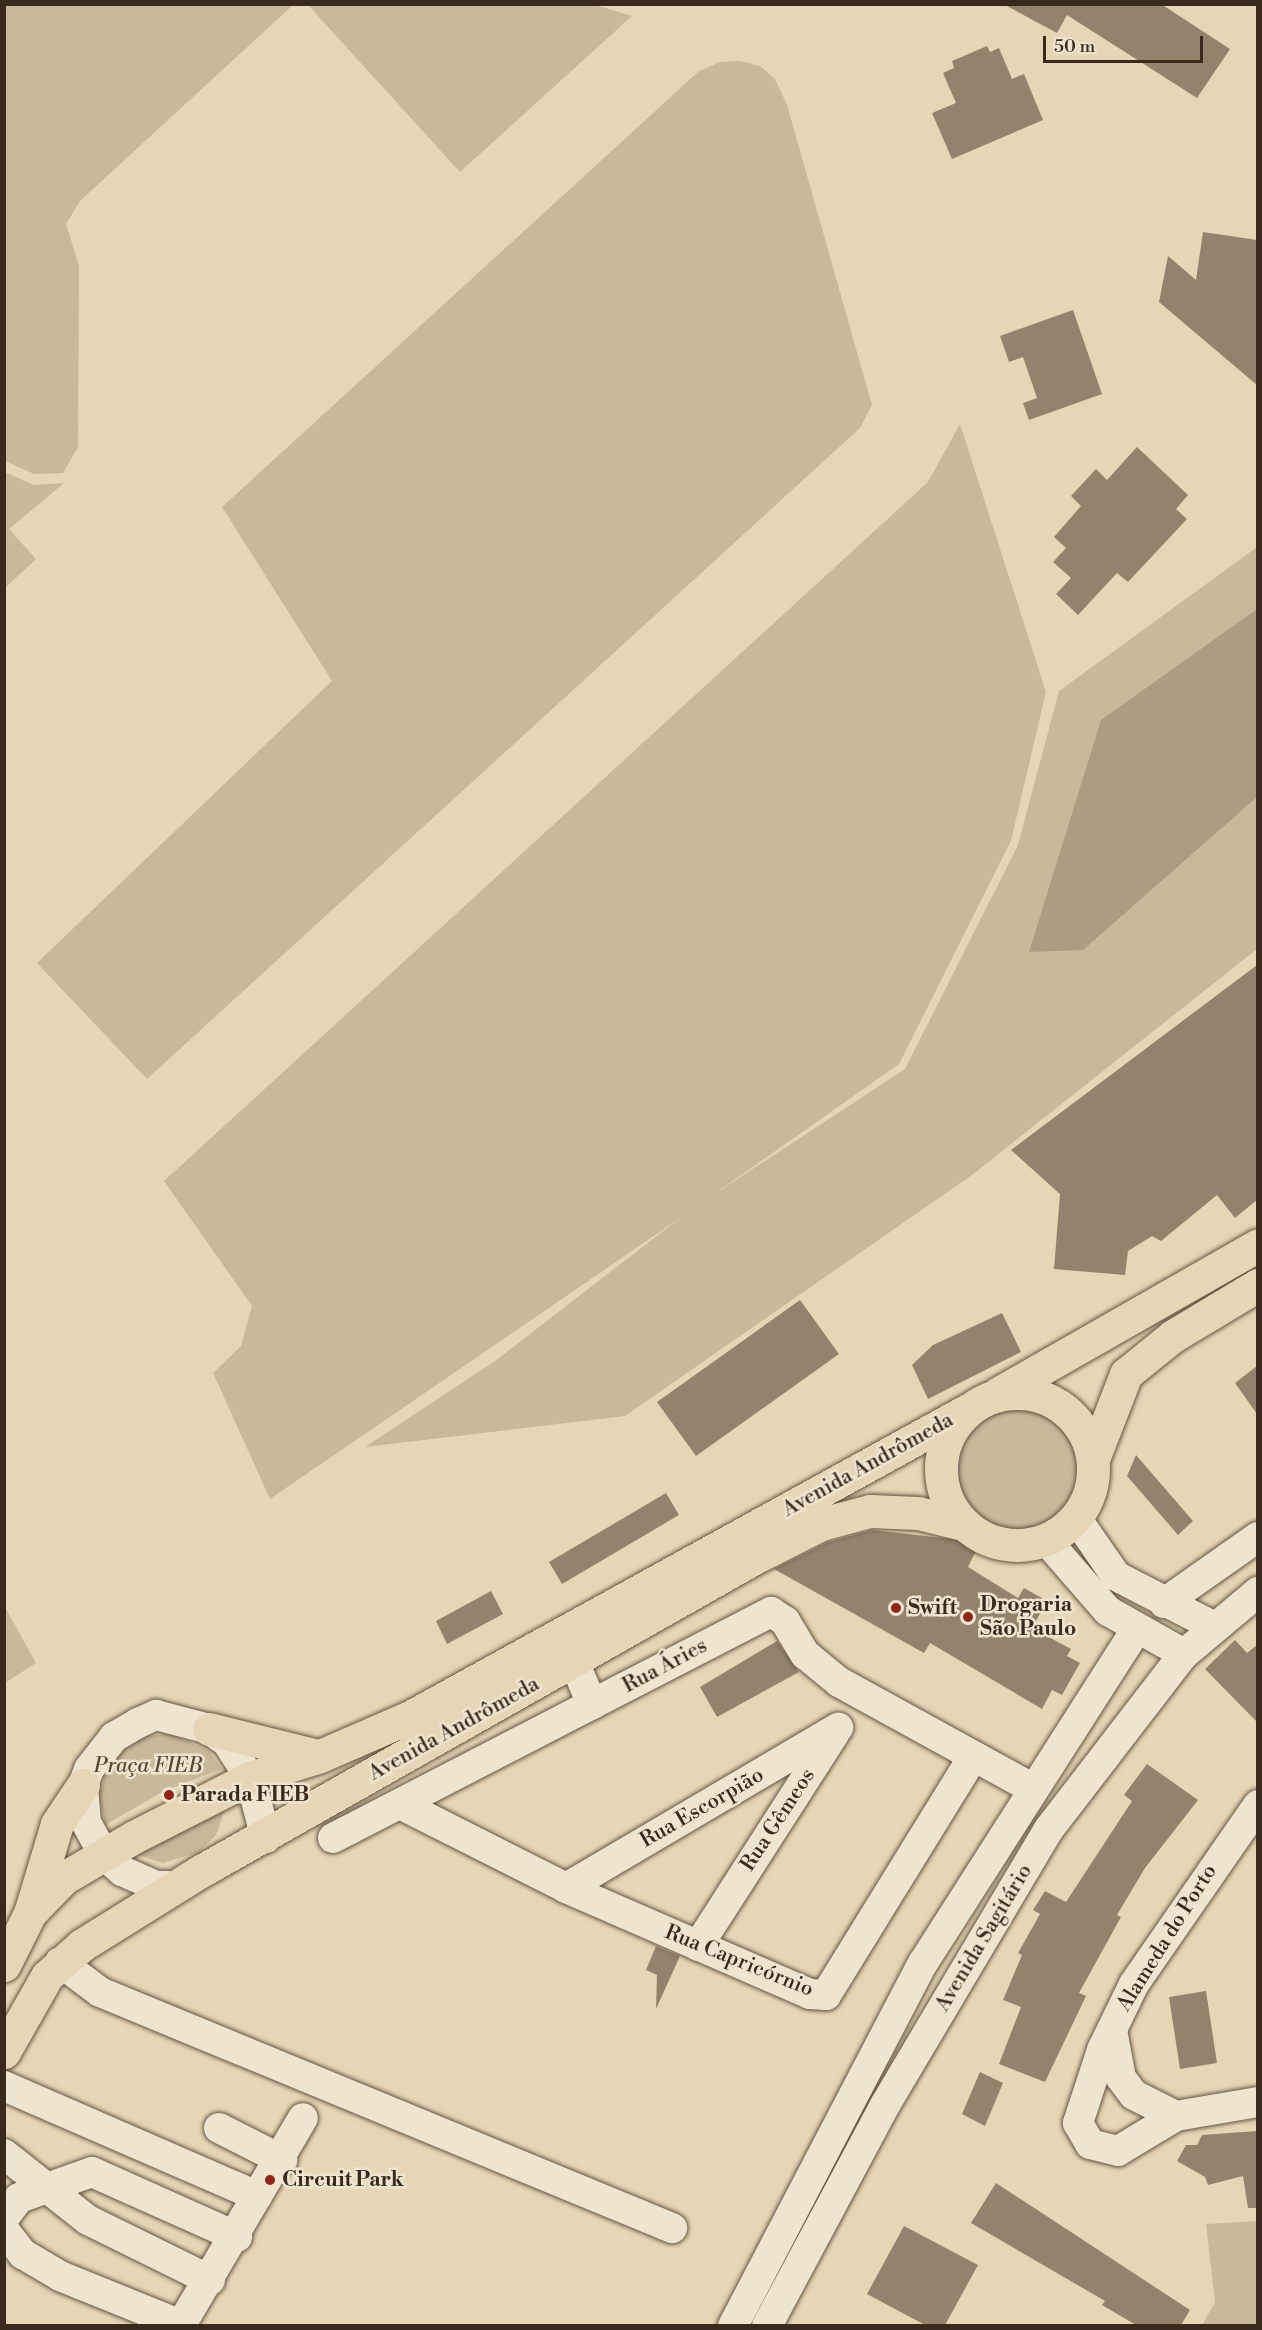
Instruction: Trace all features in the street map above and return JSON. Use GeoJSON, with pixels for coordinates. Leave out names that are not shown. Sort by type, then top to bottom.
{"type":"FeatureCollection","features":[{"type":"Feature","properties":{"kind":"main road"},"geometry":{"type":"LineString","coordinates":[[1257,1245],[966,1411],[945,1441],[940,1463],[942,1485],[963,1524],[993,1542],[1046,1540],[1076,1518],[1087,1500],[1094,1459],[1126,1374],[1173,1336],[1257,1285]]}},
{"type":"Feature","properties":{"kind":"main road"},"geometry":{"type":"LineString","coordinates":[[999,1394],[1025,1392],[1050,1398],[1071,1413],[1086,1434],[1094,1459]]}},
{"type":"Feature","properties":{"kind":"main road","name":"Avenida Andrômeda"},"geometry":{"type":"LineString","coordinates":[[4,1965],[30,1913],[64,1878],[250,1778],[320,1756],[412,1716],[966,1411]]}},
{"type":"Feature","properties":{"kind":"main road","name":"Avenida Andrômeda"},"geometry":{"type":"LineString","coordinates":[[4,2052],[60,1962],[176,1886],[266,1838],[573,1662],[821,1524],[870,1511],[918,1513],[963,1524]]}},
{"type":"Feature","properties":{"kind":"main road"},"geometry":{"type":"LineString","coordinates":[[209,1729],[320,1756]]}},
{"type":"Feature","properties":{"kind":"main road"},"geometry":{"type":"LineString","coordinates":[[30,1913],[57,1824],[82,1785]]}},
{"type":"Feature","properties":{"kind":"street"},"geometry":{"type":"LineString","coordinates":[[1076,1518],[1116,1576],[1164,1603],[1213,1626]]}},
{"type":"Feature","properties":{"kind":"street"},"geometry":{"type":"LineString","coordinates":[[1164,1603],[1257,1537]]}},
{"type":"Feature","properties":{"kind":"street"},"geometry":{"type":"LineString","coordinates":[[1046,1540],[1081,1584],[1135,1631],[1184,1654]]}},
{"type":"Feature","properties":{"kind":"street","name":"Avenida Sagitário"},"geometry":{"type":"LineString","coordinates":[[767,2325],[885,2105],[1049,1829],[1184,1654],[1213,1626],[1257,1592]]}},
{"type":"Feature","properties":{"kind":"street","name":"Rua Áries"},"geometry":{"type":"LineString","coordinates":[[333,1838],[402,1805],[771,1612],[785,1621],[819,1668],[860,1695],[972,1759],[1032,1788]]}},
{"type":"Feature","properties":{"kind":"street","name":"Avenida Sagitário"},"geometry":{"type":"LineString","coordinates":[[733,2325],[923,1963],[1032,1788],[1135,1631]]}},
{"type":"Feature","properties":{"kind":"street"},"geometry":{"type":"LineString","coordinates":[[573,1662],[592,1704]]}},
{"type":"Feature","properties":{"kind":"street","name":"Rua Gêmeos"},"geometry":{"type":"LineString","coordinates":[[698,1946],[860,1695]]}},
{"type":"Feature","properties":{"kind":"street"},"geometry":{"type":"LineString","coordinates":[[176,1886],[138,1881],[104,1855],[86,1821],[82,1785],[98,1754],[114,1737],[156,1715],[209,1729],[241,1758],[250,1778],[266,1838]]}},
{"type":"Feature","properties":{"kind":"street","name":"Rua Escorpião"},"geometry":{"type":"LineString","coordinates":[[566,1888],[838,1728]]}},
{"type":"Feature","properties":{"kind":"street","name":"Rua Capricórnio"},"geometry":{"type":"LineString","coordinates":[[402,1805],[566,1888],[810,1995],[826,1995],[972,1759]]}},
{"type":"Feature","properties":{"kind":"street","name":"Alameda do Porto"},"geometry":{"type":"LineString","coordinates":[[1176,2116],[1118,2151],[1090,2144],[1081,2134],[1080,2105],[1112,2030],[1139,1976],[1246,1831],[1257,1805]]}},
{"type":"Feature","properties":{"kind":"street"},"geometry":{"type":"LineString","coordinates":[[60,1962],[100,1992],[142,2011],[672,2228]]}},
{"type":"Feature","properties":{"kind":"street"},"geometry":{"type":"LineString","coordinates":[[1112,2030],[1121,2078],[1134,2095],[1176,2116],[1257,2102]]}},
{"type":"Feature","properties":{"kind":"street"},"geometry":{"type":"LineString","coordinates":[[4,2086],[257,2196]]}},
{"type":"Feature","properties":{"kind":"street"},"geometry":{"type":"LineString","coordinates":[[237,2237],[92,2172],[45,2185],[6,2214],[22,2254],[60,2276],[181,2325],[237,2237],[257,2196],[282,2160],[303,2118]]}},
{"type":"Feature","properties":{"kind":"street"},"geometry":{"type":"LineString","coordinates":[[219,2128],[282,2160]]}},
{"type":"Feature","properties":{"kind":"street"},"geometry":{"type":"LineString","coordinates":[[4,2154],[88,2220],[210,2280]]}},
{"type":"Feature","properties":{"kind":"green space"},"geometry":{"type":"Polygon","coordinates":[[[5,4],[293,5],[80,201],[66,224],[79,266],[78,447],[63,473],[34,474],[5,461],[5,4]]]}},
{"type":"Feature","properties":{"kind":"green space"},"geometry":{"type":"Polygon","coordinates":[[[592,4],[632,16],[460,172],[308,5],[592,4]]]}},
{"type":"Feature","properties":{"kind":"green space"},"geometry":{"type":"Polygon","coordinates":[[[740,61],[760,66],[775,79],[787,105],[872,405],[860,428],[147,1079],[37,963],[332,681],[222,507],[698,72],[719,62],[740,61]]]}},
{"type":"Feature","properties":{"kind":"green space"},"geometry":{"type":"Polygon","coordinates":[[[960,424],[1046,692],[1011,841],[899,1064],[710,1197],[905,1069],[1018,845],[1059,691],[1257,547],[1257,949],[972,1175],[625,1416],[365,1447],[495,1361],[680,1218],[270,1499],[213,1373],[241,1346],[252,1306],[164,1181],[928,482],[960,424]]]}},
{"type":"Feature","properties":{"kind":"green space"},"geometry":{"type":"Polygon","coordinates":[[[5,472],[34,485],[64,483],[9,529],[36,559],[5,588],[5,472]]]}},
{"type":"Feature","properties":{"kind":"green space"},"geometry":{"type":"Polygon","coordinates":[[[1018,1404],[1043,1409],[1065,1423],[1079,1445],[1084,1470],[1079,1495],[1065,1517],[1043,1531],[1018,1536],[993,1531],[971,1517],[957,1495],[952,1470],[957,1445],[971,1423],[993,1409],[1018,1404]]]}},
{"type":"Feature","properties":{"kind":"green space"},"geometry":{"type":"Polygon","coordinates":[[[5,1607],[36,1663],[4,1683],[5,1607]]]}},
{"type":"Feature","properties":{"kind":"green space","name":"Praça FIEB"},"geometry":{"type":"Polygon","coordinates":[[[171,1734],[209,1751],[222,1769],[164,1791],[105,1825],[99,1796],[110,1761],[144,1736],[171,1734]]]}},
{"type":"Feature","properties":{"kind":"green space","name":"Praça FIEB"},"geometry":{"type":"Polygon","coordinates":[[[228,1800],[216,1835],[199,1852],[163,1863],[129,1852],[228,1800]]]}},
{"type":"Feature","properties":{"kind":"green space"},"geometry":{"type":"Polygon","coordinates":[[[1257,2221],[1257,2325],[1202,2325],[1215,2302],[1206,2224],[1257,2221]]]}},
{"type":"Feature","properties":{"kind":"shaded area"},"geometry":{"type":"Polygon","coordinates":[[[1257,609],[1257,797],[1083,950],[1029,952],[1101,720],[1257,609]]]}},
{"type":"Feature","properties":{"kind":"building"},"geometry":{"type":"Polygon","coordinates":[[[1003,4],[1161,4],[1230,49],[1197,98],[1067,15],[1057,33],[1003,4]]]}},
{"type":"Feature","properties":{"kind":"building"},"geometry":{"type":"Polygon","coordinates":[[[987,46],[990,52],[999,48],[1012,79],[1024,74],[1043,120],[952,159],[932,113],[956,103],[943,73],[954,68],[952,61],[987,46]]]}},
{"type":"Feature","properties":{"kind":"building"},"geometry":{"type":"Polygon","coordinates":[[[1203,232],[1257,240],[1257,385],[1159,302],[1168,256],[1196,280],[1203,232]]]}},
{"type":"Feature","properties":{"kind":"building"},"geometry":{"type":"Polygon","coordinates":[[[1073,310],[1102,394],[1029,420],[1023,403],[1037,398],[1023,357],[1009,362],[1000,336],[1073,310]]]}},
{"type":"Feature","properties":{"kind":"building"},"geometry":{"type":"Polygon","coordinates":[[[1137,447],[1188,495],[1176,509],[1187,519],[1128,582],[1117,573],[1078,615],[1056,594],[1071,578],[1053,562],[1066,548],[1054,537],[1081,506],[1071,496],[1096,469],[1107,480],[1137,447]]]}},
{"type":"Feature","properties":{"kind":"building"},"geometry":{"type":"Polygon","coordinates":[[[1257,965],[1257,1200],[1235,1218],[1217,1195],[1161,1241],[1152,1236],[1128,1251],[1125,1275],[1054,1269],[1060,1194],[1011,1150],[1257,965]]]}},
{"type":"Feature","properties":{"kind":"building"},"geometry":{"type":"Polygon","coordinates":[[[800,1300],[839,1354],[696,1456],[657,1402],[800,1300]]]}},
{"type":"Feature","properties":{"kind":"building"},"geometry":{"type":"Polygon","coordinates":[[[1002,1313],[1021,1352],[928,1399],[912,1365],[933,1345],[1002,1313]]]}},
{"type":"Feature","properties":{"kind":"building"},"geometry":{"type":"Polygon","coordinates":[[[1257,1366],[1257,1414],[1235,1383],[1257,1366]]]}},
{"type":"Feature","properties":{"kind":"building"},"geometry":{"type":"Polygon","coordinates":[[[1136,1455],[1193,1521],[1178,1535],[1127,1476],[1136,1455]]]}},
{"type":"Feature","properties":{"kind":"building"},"geometry":{"type":"Polygon","coordinates":[[[666,1493],[679,1515],[562,1584],[549,1562],[666,1493]]]}},
{"type":"Feature","properties":{"kind":"building"},"geometry":{"type":"Polygon","coordinates":[[[872,1530],[969,1541],[977,1549],[968,1567],[1018,1598],[1024,1588],[1047,1601],[1032,1628],[1071,1649],[1067,1656],[1080,1663],[1062,1695],[1052,1690],[1042,1709],[930,1643],[924,1653],[774,1569],[828,1542],[872,1530]]]}},
{"type":"Feature","properties":{"kind":"building"},"geometry":{"type":"Polygon","coordinates":[[[491,1591],[503,1614],[447,1644],[436,1621],[491,1591]]]}},
{"type":"Feature","properties":{"kind":"building"},"geometry":{"type":"Polygon","coordinates":[[[1235,1640],[1247,1653],[1257,1645],[1257,1722],[1205,1669],[1235,1640]]]}},
{"type":"Feature","properties":{"kind":"building"},"geometry":{"type":"Polygon","coordinates":[[[777,1641],[799,1672],[717,1717],[700,1687],[777,1641]]]}},
{"type":"Feature","properties":{"kind":"building"},"geometry":{"type":"Polygon","coordinates":[[[1147,1764],[1198,1800],[1145,1868],[1117,1915],[1121,1917],[1079,1993],[1086,1996],[1045,2082],[999,2064],[1021,2007],[1003,2000],[1022,1955],[1018,1953],[1040,1914],[1033,1910],[1045,1891],[1066,1902],[1132,1801],[1124,1795],[1147,1764]]]}},
{"type":"Feature","properties":{"kind":"building"},"geometry":{"type":"Polygon","coordinates":[[[656,1946],[680,1956],[656,2009],[657,1975],[646,1970],[656,1946]]]}},
{"type":"Feature","properties":{"kind":"building"},"geometry":{"type":"Polygon","coordinates":[[[1206,1991],[1217,2063],[1180,2069],[1169,1997],[1206,1991]]]}},
{"type":"Feature","properties":{"kind":"building"},"geometry":{"type":"Polygon","coordinates":[[[980,2072],[1003,2083],[985,2126],[962,2114],[980,2072]]]}},
{"type":"Feature","properties":{"kind":"building"},"geometry":{"type":"Polygon","coordinates":[[[1257,2131],[1257,2208],[1248,2208],[1243,2176],[1208,2185],[1205,2177],[1177,2161],[1186,2145],[1197,2145],[1202,2135],[1257,2131]]]}},
{"type":"Feature","properties":{"kind":"building"},"geometry":{"type":"Polygon","coordinates":[[[996,2183],[1190,2310],[1181,2325],[1136,2325],[1102,2305],[1105,2301],[971,2223],[996,2183]]]}},
{"type":"Feature","properties":{"kind":"building"},"geometry":{"type":"Polygon","coordinates":[[[904,2226],[978,2265],[945,2325],[925,2325],[867,2294],[904,2226]]]}},
{"type":"Feature","properties":{"kind":"place","name":"Swift"},"geometry":{"type":"Point","coordinates":[896,1608]}},
{"type":"Feature","properties":{"kind":"place","name":"Drogaria São Paulo"},"geometry":{"type":"Point","coordinates":[968,1617]}},
{"type":"Feature","properties":{"kind":"place","name":"Parada FIEB"},"geometry":{"type":"Point","coordinates":[169,1795]}},
{"type":"Feature","properties":{"kind":"place","name":"Circuit Park"},"geometry":{"type":"Point","coordinates":[270,2180]}}]}
